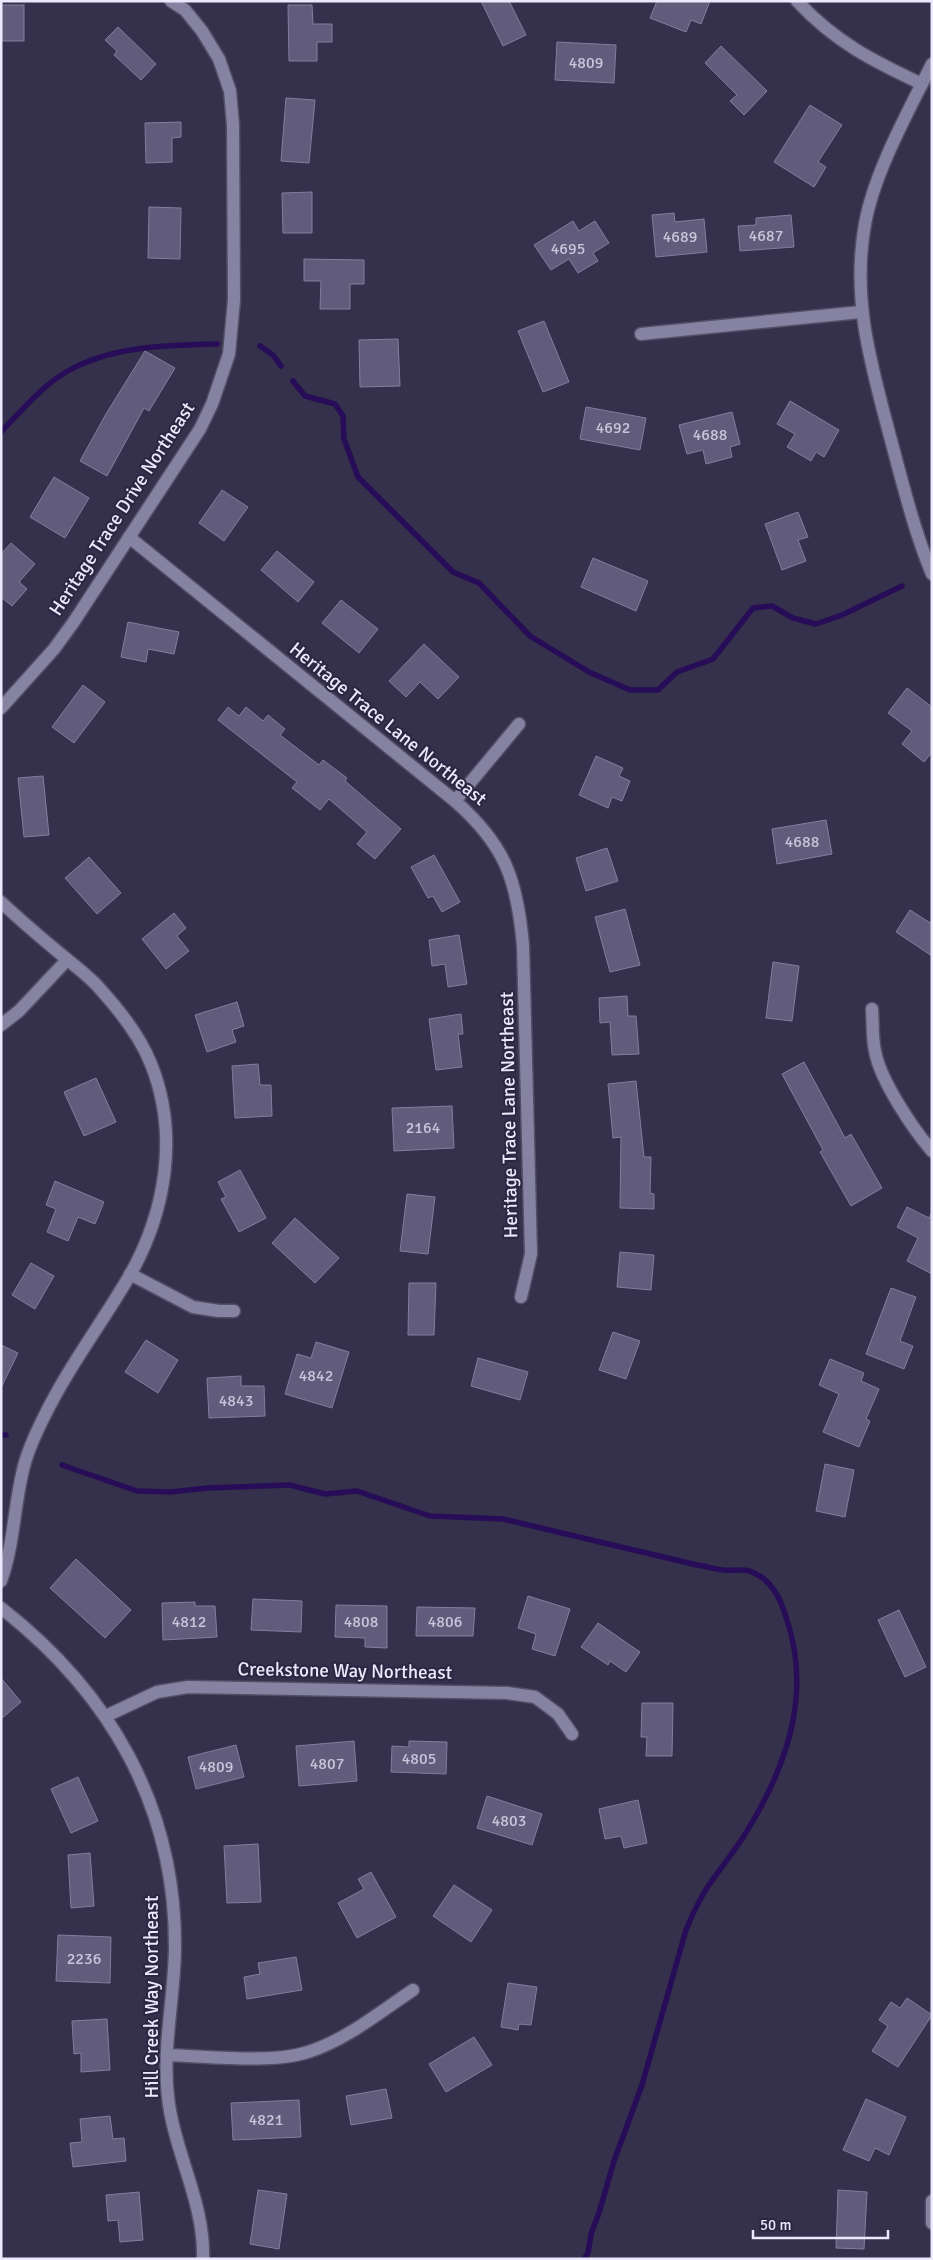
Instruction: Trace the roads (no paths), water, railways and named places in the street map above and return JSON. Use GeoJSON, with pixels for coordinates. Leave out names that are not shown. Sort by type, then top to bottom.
{"type":"FeatureCollection","features":[{"type":"Feature","properties":{"kind":"street","name":"Heritage Trace Drive Northeast"},"geometry":{"type":"LineString","coordinates":[[1,708],[54,649],[73,624],[200,428],[223,376],[229,354],[233,330],[233,125],[230,91],[212,46],[188,6],[171,1]]}},
{"type":"Feature","properties":{"kind":"street"},"geometry":{"type":"LineString","coordinates":[[797,1],[814,20],[840,41],[922,84]]}},
{"type":"Feature","properties":{"kind":"street"},"geometry":{"type":"LineString","coordinates":[[932,64],[887,159],[865,222],[860,267],[861,312],[871,362],[904,490],[932,574]]}},
{"type":"Feature","properties":{"kind":"street"},"geometry":{"type":"LineString","coordinates":[[640,334],[861,312]]}},
{"type":"Feature","properties":{"kind":"street","name":"Heritage Trace Lane Northeast"},"geometry":{"type":"LineString","coordinates":[[129,537],[478,821],[495,844],[507,867],[515,889],[520,913],[523,945],[531,1254],[521,1297]]}},
{"type":"Feature","properties":{"kind":"street"},"geometry":{"type":"LineString","coordinates":[[455,801],[519,724]]}},
{"type":"Feature","properties":{"kind":"street"},"geometry":{"type":"LineString","coordinates":[[1,902],[99,987],[125,1018],[150,1063],[162,1103],[166,1143],[164,1182],[150,1232],[130,1274],[54,1399],[36,1433],[23,1469],[11,1547],[1,1581]]}},
{"type":"Feature","properties":{"kind":"street"},"geometry":{"type":"LineString","coordinates":[[1,1025],[19,1012],[67,960]]}},
{"type":"Feature","properties":{"kind":"street"},"geometry":{"type":"LineString","coordinates":[[872,1009],[875,1053],[888,1085],[917,1134],[932,1152]]}},
{"type":"Feature","properties":{"kind":"street"},"geometry":{"type":"LineString","coordinates":[[130,1274],[193,1307],[234,1311]]}},
{"type":"Feature","properties":{"kind":"street","name":"Hill Creek Way Northeast"},"geometry":{"type":"LineString","coordinates":[[1,1608],[61,1661],[106,1716],[144,1788],[156,1820],[168,1868],[173,1904],[175,1947],[167,2055],[167,2082],[170,2110],[203,2234],[203,2259]]}},
{"type":"Feature","properties":{"kind":"street","name":"Creekstone Way Northeast"},"geometry":{"type":"LineString","coordinates":[[106,1716],[158,1692],[188,1687],[507,1693],[535,1697],[558,1714],[572,1734]]}},
{"type":"Feature","properties":{"kind":"street"},"geometry":{"type":"LineString","coordinates":[[167,2055],[265,2058],[307,2053],[346,2034],[413,1990]]}},
{"type":"Feature","properties":{"kind":"street"},"geometry":{"type":"LineString","coordinates":[[932,2201],[932,2223]]}},
{"type":"Feature","properties":{"kind":"waterway"},"geometry":{"type":"LineString","coordinates":[[1,432],[48,385],[83,363],[120,352],[159,346],[217,344]]}},
{"type":"Feature","properties":{"kind":"waterway"},"geometry":{"type":"LineString","coordinates":[[260,346],[273,355],[281,366]]}},
{"type":"Feature","properties":{"kind":"waterway"},"geometry":{"type":"LineString","coordinates":[[293,381],[305,396],[335,404],[343,416],[344,439],[358,477],[453,572],[479,583],[530,636],[589,672],[630,690],[658,690],[677,672],[713,659],[753,608],[772,606],[793,618],[816,624],[842,615],[902,586]]}},
{"type":"Feature","properties":{"kind":"waterway"},"geometry":{"type":"LineString","coordinates":[[1,1435],[6,1435]]}},
{"type":"Feature","properties":{"kind":"waterway"},"geometry":{"type":"LineString","coordinates":[[62,1465],[137,1491],[170,1492],[208,1488],[290,1485],[325,1494],[357,1491],[430,1516],[503,1519],[697,1565],[723,1570],[749,1571],[757,1574],[770,1584],[785,1612],[794,1649],[797,1678],[790,1734],[782,1761],[757,1814],[742,1839],[703,1893],[686,1930],[642,2085],[614,2161],[591,2234],[588,2253],[584,2259]]}}]}
